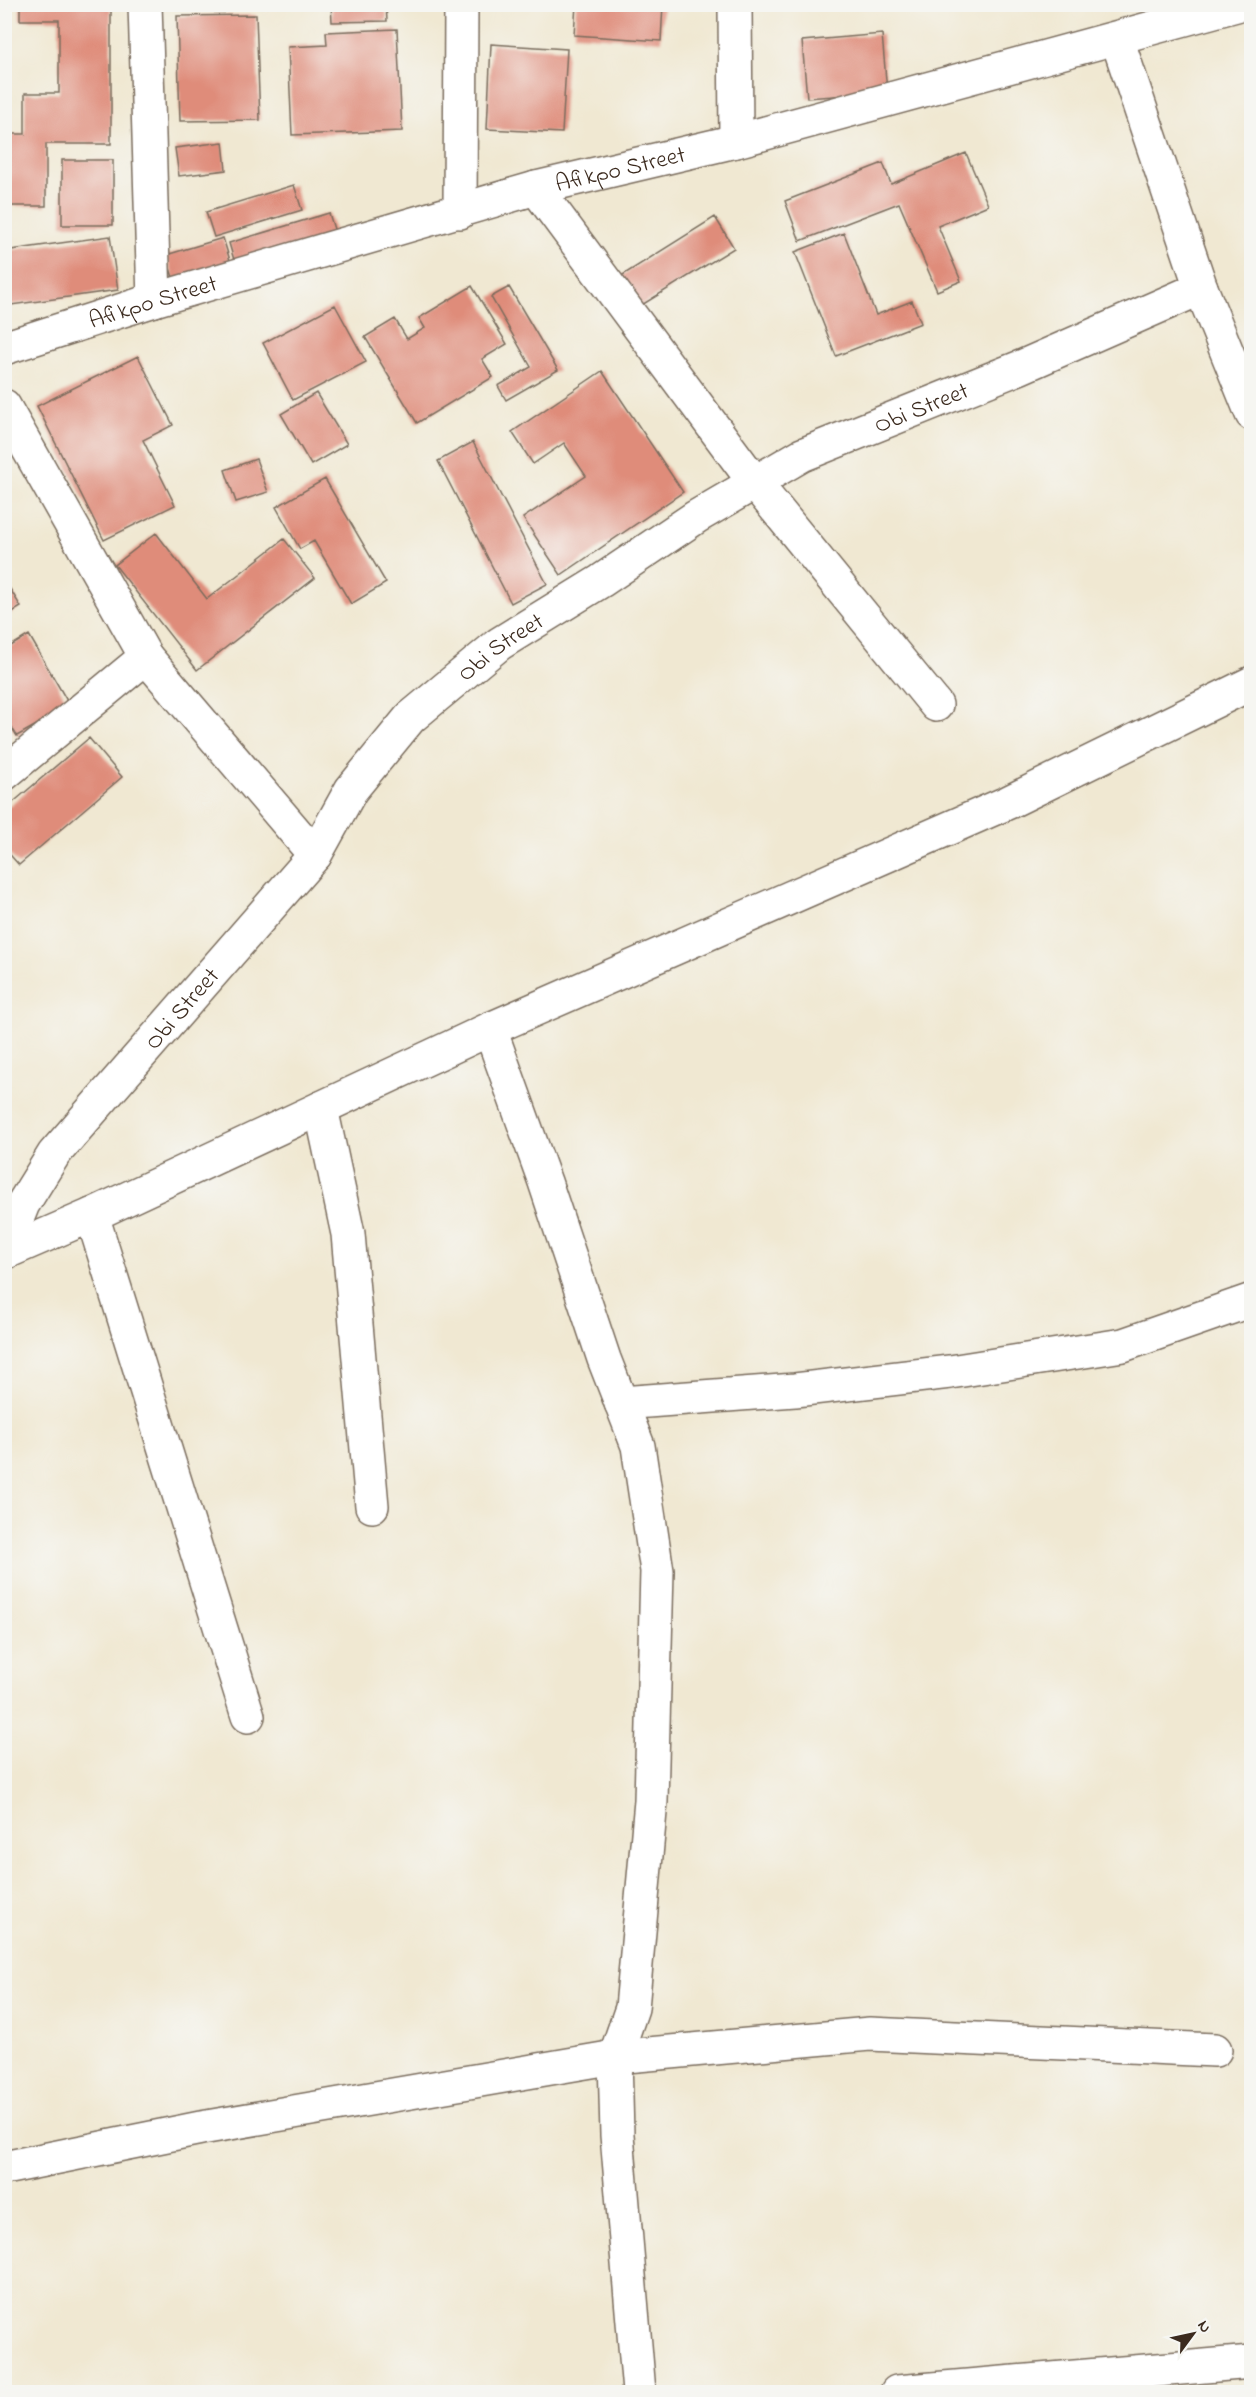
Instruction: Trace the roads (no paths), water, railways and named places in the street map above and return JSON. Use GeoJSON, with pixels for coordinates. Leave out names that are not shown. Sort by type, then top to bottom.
{"type":"FeatureCollection","features":[{"type":"Feature","properties":{"kind":"street"},"geometry":{"type":"LineString","coordinates":[[145,4],[154,300]]}},
{"type":"Feature","properties":{"kind":"street"},"geometry":{"type":"LineString","coordinates":[[460,212],[461,4]]}},
{"type":"Feature","properties":{"kind":"street"},"geometry":{"type":"LineString","coordinates":[[735,4],[736,141]]}},
{"type":"Feature","properties":{"kind":"street","name":"Afikpo Street"},"geometry":{"type":"LineString","coordinates":[[4,348],[154,300],[536,188],[736,141],[1117,39],[1158,15],[1240,4]]}},
{"type":"Feature","properties":{"kind":"street"},"geometry":{"type":"LineString","coordinates":[[1117,39],[1201,288],[1251,414]]}},
{"type":"Feature","properties":{"kind":"street"},"geometry":{"type":"LineString","coordinates":[[536,188],[755,483],[936,705]]}},
{"type":"Feature","properties":{"kind":"street","name":"Obi Street"},"geometry":{"type":"LineString","coordinates":[[4,1252],[23,1204],[54,1154],[315,855],[351,790],[410,718],[499,644],[802,455],[1022,367],[1201,288]]}},
{"type":"Feature","properties":{"kind":"street"},"geometry":{"type":"LineString","coordinates":[[4,406],[146,657],[315,855]]}},
{"type":"Feature","properties":{"kind":"street"},"geometry":{"type":"LineString","coordinates":[[4,774],[146,657]]}},
{"type":"Feature","properties":{"kind":"street"},"geometry":{"type":"LineString","coordinates":[[4,1252],[92,1215],[490,1029],[1009,802],[1251,682]]}},
{"type":"Feature","properties":{"kind":"street"},"geometry":{"type":"LineString","coordinates":[[490,1029],[545,1182],[604,1359],[638,1446],[657,1571],[651,1801],[632,2008],[615,2057],[617,2136],[639,2392]]}},
{"type":"Feature","properties":{"kind":"street"},"geometry":{"type":"LineString","coordinates":[[321,1108],[348,1234],[372,1506]]}},
{"type":"Feature","properties":{"kind":"street"},"geometry":{"type":"LineString","coordinates":[[92,1215],[248,1716]]}},
{"type":"Feature","properties":{"kind":"street"},"geometry":{"type":"LineString","coordinates":[[621,1403],[795,1390],[950,1372],[1123,1345],[1251,1300]]}},
{"type":"Feature","properties":{"kind":"street"},"geometry":{"type":"LineString","coordinates":[[4,2168],[201,2128],[615,2057],[870,2034],[1215,2050]]}},
{"type":"Feature","properties":{"kind":"street"},"geometry":{"type":"LineString","coordinates":[[897,2392],[1247,2363]]}}]}
